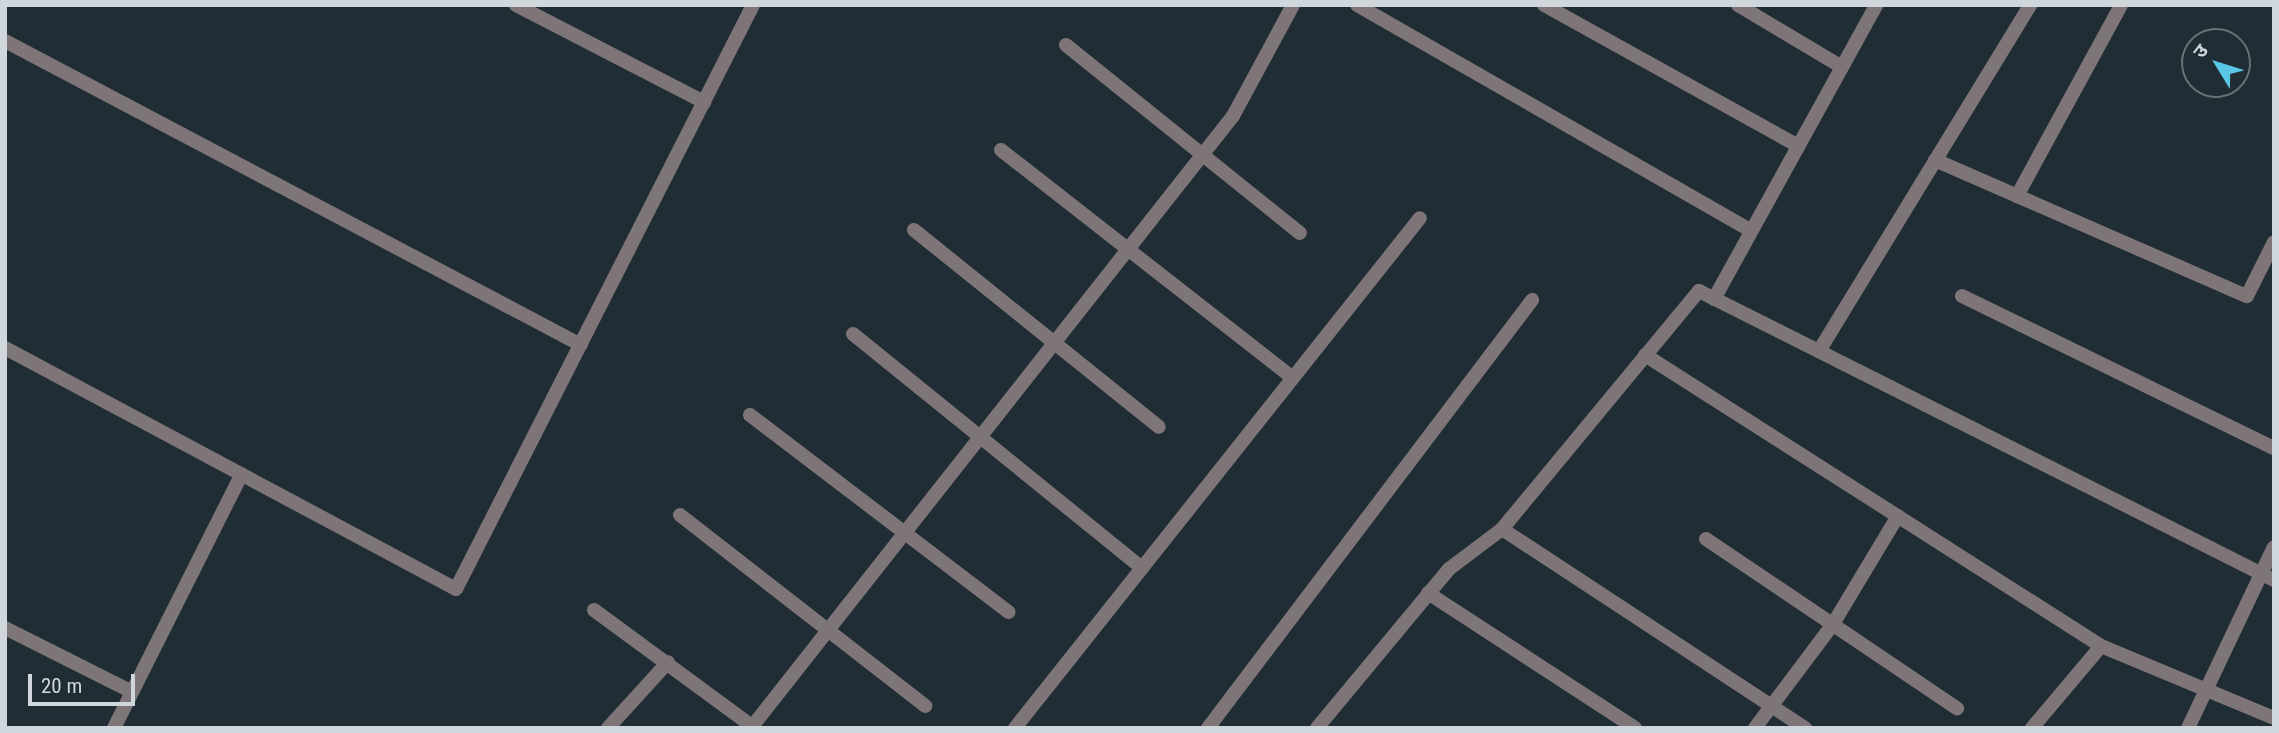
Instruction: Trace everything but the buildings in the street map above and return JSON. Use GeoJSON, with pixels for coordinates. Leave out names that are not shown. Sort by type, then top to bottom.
{"type":"FeatureCollection","features":[{"type":"Feature","properties":{"kind":"street"},"geometry":{"type":"LineString","coordinates":[[516,5],[704,102]]}},
{"type":"Feature","properties":{"kind":"street"},"geometry":{"type":"LineString","coordinates":[[5,348],[456,589],[753,5]]}},
{"type":"Feature","properties":{"kind":"street"},"geometry":{"type":"LineString","coordinates":[[594,610],[668,662],[752,727],[1233,117],[1293,5]]}},
{"type":"Feature","properties":{"kind":"street"},"geometry":{"type":"LineString","coordinates":[[1357,5],[1751,231]]}},
{"type":"Feature","properties":{"kind":"street"},"geometry":{"type":"LineString","coordinates":[[1544,5],[1798,146]]}},
{"type":"Feature","properties":{"kind":"street"},"geometry":{"type":"LineString","coordinates":[[1738,5],[1842,67]]}},
{"type":"Feature","properties":{"kind":"street"},"geometry":{"type":"LineString","coordinates":[[1714,299],[1876,5]]}},
{"type":"Feature","properties":{"kind":"street"},"geometry":{"type":"LineString","coordinates":[[1819,351],[2030,5]]}},
{"type":"Feature","properties":{"kind":"street"},"geometry":{"type":"LineString","coordinates":[[2017,195],[2121,5]]}},
{"type":"Feature","properties":{"kind":"street"},"geometry":{"type":"LineString","coordinates":[[5,41],[581,345]]}},
{"type":"Feature","properties":{"kind":"street"},"geometry":{"type":"LineString","coordinates":[[1066,46],[1300,233]]}},
{"type":"Feature","properties":{"kind":"street"},"geometry":{"type":"LineString","coordinates":[[1001,150],[1293,378]]}},
{"type":"Feature","properties":{"kind":"street"},"geometry":{"type":"LineString","coordinates":[[1936,160],[2247,296],[2274,242]]}},
{"type":"Feature","properties":{"kind":"street"},"geometry":{"type":"LineString","coordinates":[[1015,728],[1420,218]]}},
{"type":"Feature","properties":{"kind":"street"},"geometry":{"type":"LineString","coordinates":[[914,230],[1159,427]]}},
{"type":"Feature","properties":{"kind":"street"},"geometry":{"type":"LineString","coordinates":[[1317,728],[1449,569],[1502,529],[1699,291],[2267,577]]}},
{"type":"Feature","properties":{"kind":"street"},"geometry":{"type":"LineString","coordinates":[[1962,296],[2274,448]]}},
{"type":"Feature","properties":{"kind":"street"},"geometry":{"type":"LineString","coordinates":[[1208,728],[1532,300]]}},
{"type":"Feature","properties":{"kind":"street"},"geometry":{"type":"LineString","coordinates":[[853,334],[1142,568]]}},
{"type":"Feature","properties":{"kind":"street"},"geometry":{"type":"LineString","coordinates":[[1645,355],[2101,646],[2207,687],[2274,718]]}},
{"type":"Feature","properties":{"kind":"street"},"geometry":{"type":"LineString","coordinates":[[750,415],[903,535],[1009,612]]}},
{"type":"Feature","properties":{"kind":"street"},"geometry":{"type":"LineString","coordinates":[[114,728],[242,474]]}},
{"type":"Feature","properties":{"kind":"street"},"geometry":{"type":"LineString","coordinates":[[680,515],[925,706]]}},
{"type":"Feature","properties":{"kind":"street"},"geometry":{"type":"LineString","coordinates":[[1755,728],[1833,624],[1898,516]]}},
{"type":"Feature","properties":{"kind":"street"},"geometry":{"type":"LineString","coordinates":[[1502,529],[1805,728]]}},
{"type":"Feature","properties":{"kind":"street"},"geometry":{"type":"LineString","coordinates":[[1706,540],[1957,708]]}},
{"type":"Feature","properties":{"kind":"street"},"geometry":{"type":"LineString","coordinates":[[2188,728],[2207,687],[2267,577],[2274,547]]}},
{"type":"Feature","properties":{"kind":"street"},"geometry":{"type":"LineString","coordinates":[[1429,593],[1635,728]]}},
{"type":"Feature","properties":{"kind":"street"},"geometry":{"type":"LineString","coordinates":[[5,628],[132,692]]}},
{"type":"Feature","properties":{"kind":"street"},"geometry":{"type":"LineString","coordinates":[[2032,728],[2101,646]]}},
{"type":"Feature","properties":{"kind":"street"},"geometry":{"type":"LineString","coordinates":[[608,728],[668,662]]}}]}
